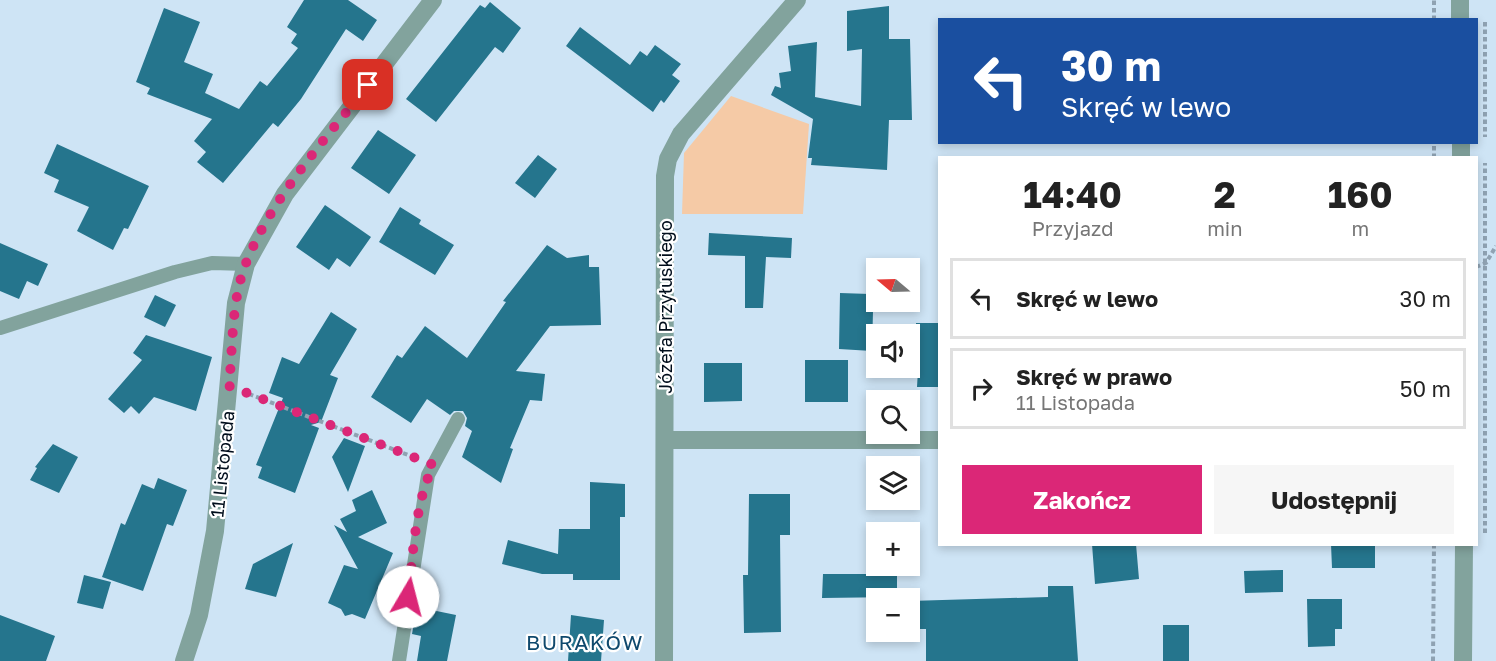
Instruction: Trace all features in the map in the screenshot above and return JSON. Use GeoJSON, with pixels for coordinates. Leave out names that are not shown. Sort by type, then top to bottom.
{"type":"FeatureCollection","features":[{"type":"Feature","properties":{"kind":"street","name":"11 Listopada"},"geometry":{"type":"LineString","coordinates":[[184,661],[199,615],[215,531],[236,303],[246,264],[285,194],[433,0]]}},
{"type":"Feature","properties":{"kind":"street","name":"Józefa Przyłuskiego"},"geometry":{"type":"LineString","coordinates":[[664,661],[665,176],[668,159],[681,134],[797,0]]}},
{"type":"Feature","properties":{"kind":"street"},"geometry":{"type":"LineString","coordinates":[[1460,0],[1460,18]]}},
{"type":"Feature","properties":{"kind":"street"},"geometry":{"type":"LineString","coordinates":[[666,440],[938,440]]}},
{"type":"Feature","properties":{"kind":"street"},"geometry":{"type":"LineString","coordinates":[[1463,661],[1464,546]]}},
{"type":"Feature","properties":{"kind":"lane"},"geometry":{"type":"LineString","coordinates":[[0,328],[175,272],[212,263],[246,264]]}},
{"type":"Feature","properties":{"kind":"lane"},"geometry":{"type":"LineString","coordinates":[[399,661],[420,513],[428,475],[458,419]]}},
{"type":"Feature","properties":{"kind":"path"},"geometry":{"type":"LineString","coordinates":[[1434,0],[1434,18]]}},
{"type":"Feature","properties":{"kind":"path"},"geometry":{"type":"LineString","coordinates":[[1485,12],[1485,143]]}},
{"type":"Feature","properties":{"kind":"path"},"geometry":{"type":"LineString","coordinates":[[1485,155],[1485,535]]}},
{"type":"Feature","properties":{"kind":"path"},"geometry":{"type":"LineString","coordinates":[[1478,266],[1486,263],[1496,246]]}},
{"type":"Feature","properties":{"kind":"path"},"geometry":{"type":"LineString","coordinates":[[229,386],[434,465]]}},
{"type":"Feature","properties":{"kind":"path"},"geometry":{"type":"LineString","coordinates":[[1433,661],[1434,546]]}},
{"type":"Feature","properties":{"kind":"shaded area"},"geometry":{"type":"Polygon","coordinates":[[[731,96],[809,124],[803,214],[682,214],[684,153],[731,96]]]}},
{"type":"Feature","properties":{"kind":"building"},"geometry":{"type":"Polygon","coordinates":[[[304,0],[348,0],[377,20],[363,41],[346,29],[301,99],[278,127],[273,123],[223,183],[197,162],[206,152],[194,141],[212,119],[147,94],[150,88],[136,82],[164,8],[200,22],[184,62],[213,74],[205,93],[239,109],[260,81],[267,86],[298,48],[291,43],[297,34],[287,27],[304,0]]]}},
{"type":"Feature","properties":{"kind":"building"},"geometry":{"type":"Polygon","coordinates":[[[490,2],[521,28],[503,53],[495,47],[436,122],[406,99],[480,5],[485,8],[490,2]]]}},
{"type":"Feature","properties":{"kind":"building"},"geometry":{"type":"Polygon","coordinates":[[[889,6],[889,39],[910,39],[912,120],[889,120],[887,170],[811,165],[812,158],[808,158],[813,119],[771,95],[775,86],[781,88],[779,73],[791,71],[788,46],[817,42],[815,97],[861,106],[862,49],[847,51],[847,11],[889,6]]]}},
{"type":"Feature","properties":{"kind":"building"},"geometry":{"type":"Polygon","coordinates":[[[580,27],[630,65],[640,51],[647,56],[655,45],[681,64],[672,75],[680,81],[664,103],[661,100],[653,112],[566,46],[580,27]]]}},
{"type":"Feature","properties":{"kind":"building"},"geometry":{"type":"Polygon","coordinates":[[[378,130],[416,155],[389,194],[351,168],[378,130]]]}},
{"type":"Feature","properties":{"kind":"building"},"geometry":{"type":"Polygon","coordinates":[[[57,144],[149,186],[128,229],[124,228],[113,250],[77,231],[89,207],[54,192],[59,180],[44,173],[57,144]]]}},
{"type":"Feature","properties":{"kind":"building"},"geometry":{"type":"Polygon","coordinates":[[[538,155],[557,169],[535,198],[515,183],[538,155]]]}},
{"type":"Feature","properties":{"kind":"building"},"geometry":{"type":"Polygon","coordinates":[[[325,205],[371,237],[350,267],[337,258],[329,270],[296,247],[325,205]]]}},
{"type":"Feature","properties":{"kind":"building"},"geometry":{"type":"Polygon","coordinates":[[[400,207],[421,220],[419,224],[454,245],[435,275],[379,242],[400,207]]]}},
{"type":"Feature","properties":{"kind":"building"},"geometry":{"type":"Polygon","coordinates":[[[709,233],[792,238],[791,258],[766,257],[763,308],[745,308],[745,256],[708,255],[709,233]]]}},
{"type":"Feature","properties":{"kind":"building"},"geometry":{"type":"Polygon","coordinates":[[[0,243],[48,264],[38,286],[27,281],[19,299],[0,291],[0,243]]]}},
{"type":"Feature","properties":{"kind":"building"},"geometry":{"type":"Polygon","coordinates":[[[547,245],[567,258],[589,255],[589,267],[599,267],[601,325],[550,326],[516,371],[545,374],[542,401],[530,400],[510,448],[513,449],[501,483],[462,457],[472,431],[465,426],[467,418],[463,411],[454,411],[450,415],[427,399],[411,423],[371,397],[397,355],[402,358],[425,326],[467,358],[506,302],[503,301],[547,245]]]}},
{"type":"Feature","properties":{"kind":"building"},"geometry":{"type":"Polygon","coordinates":[[[840,293],[866,294],[866,312],[873,312],[873,324],[866,324],[866,351],[839,349],[840,293]]]}},
{"type":"Feature","properties":{"kind":"building"},"geometry":{"type":"Polygon","coordinates":[[[155,295],[176,305],[165,327],[144,317],[155,295]]]}},
{"type":"Feature","properties":{"kind":"building"},"geometry":{"type":"Polygon","coordinates":[[[331,312],[357,329],[330,375],[338,378],[321,422],[311,425],[319,428],[295,493],[258,478],[262,467],[256,465],[283,398],[269,393],[282,357],[299,364],[331,312]]]}},
{"type":"Feature","properties":{"kind":"building"},"geometry":{"type":"Polygon","coordinates":[[[916,323],[938,323],[938,387],[917,387],[918,378],[920,378],[920,324],[916,323]]]}},
{"type":"Feature","properties":{"kind":"building"},"geometry":{"type":"Polygon","coordinates":[[[146,335],[212,357],[196,411],[154,397],[139,414],[131,406],[124,413],[108,399],[142,360],[133,353],[146,335]]]}},
{"type":"Feature","properties":{"kind":"building"},"geometry":{"type":"Polygon","coordinates":[[[805,360],[848,360],[848,402],[805,402],[805,360]]]}},
{"type":"Feature","properties":{"kind":"building"},"geometry":{"type":"Polygon","coordinates":[[[704,363],[742,363],[742,401],[704,402],[704,363]]]}},
{"type":"Feature","properties":{"kind":"building"},"geometry":{"type":"Polygon","coordinates":[[[344,438],[365,446],[348,492],[332,457],[344,438]]]}},
{"type":"Feature","properties":{"kind":"building"},"geometry":{"type":"Polygon","coordinates":[[[53,444],[78,457],[59,493],[30,480],[37,468],[35,467],[53,444]]]}},
{"type":"Feature","properties":{"kind":"building"},"geometry":{"type":"Polygon","coordinates":[[[158,478],[187,490],[173,526],[167,524],[143,591],[102,577],[121,523],[125,525],[142,484],[154,489],[158,478]]]}},
{"type":"Feature","properties":{"kind":"building"},"geometry":{"type":"Polygon","coordinates":[[[590,482],[625,484],[625,517],[620,517],[620,580],[573,580],[573,574],[542,574],[502,564],[508,540],[558,554],[559,529],[590,529],[590,482]]]}},
{"type":"Feature","properties":{"kind":"building"},"geometry":{"type":"Polygon","coordinates":[[[372,490],[387,523],[358,537],[393,553],[365,619],[352,614],[345,616],[341,609],[328,603],[344,565],[358,569],[334,525],[347,532],[340,519],[356,511],[352,500],[372,490]]]}},
{"type":"Feature","properties":{"kind":"building"},"geometry":{"type":"Polygon","coordinates":[[[749,494],[790,494],[790,535],[780,535],[781,632],[744,633],[743,575],[748,575],[749,494]]]}},
{"type":"Feature","properties":{"kind":"building"},"geometry":{"type":"Polygon","coordinates":[[[293,543],[276,597],[245,589],[253,564],[293,543]]]}},
{"type":"Feature","properties":{"kind":"building"},"geometry":{"type":"Polygon","coordinates":[[[1092,546],[1136,546],[1139,579],[1095,584],[1092,546]]]}},
{"type":"Feature","properties":{"kind":"building"},"geometry":{"type":"Polygon","coordinates":[[[1331,546],[1375,546],[1375,568],[1332,568],[1331,546]]]}},
{"type":"Feature","properties":{"kind":"building"},"geometry":{"type":"Polygon","coordinates":[[[1283,570],[1283,592],[1245,593],[1244,571],[1283,570]]]}},
{"type":"Feature","properties":{"kind":"building"},"geometry":{"type":"Polygon","coordinates":[[[823,574],[897,576],[897,588],[866,588],[866,597],[822,598],[823,574]]]}},
{"type":"Feature","properties":{"kind":"building"},"geometry":{"type":"Polygon","coordinates":[[[84,575],[111,582],[103,609],[77,603],[84,575]]]}},
{"type":"Feature","properties":{"kind":"building"},"geometry":{"type":"Polygon","coordinates":[[[1048,586],[1073,586],[1078,661],[926,661],[926,629],[920,629],[920,601],[1048,597],[1048,586]]]}},
{"type":"Feature","properties":{"kind":"building"},"geometry":{"type":"Polygon","coordinates":[[[1307,599],[1342,599],[1342,629],[1335,629],[1335,646],[1308,647],[1307,599]]]}},
{"type":"Feature","properties":{"kind":"building"},"geometry":{"type":"Polygon","coordinates":[[[417,607],[456,615],[447,661],[417,661],[421,636],[412,634],[417,607]]]}},
{"type":"Feature","properties":{"kind":"building"},"geometry":{"type":"Polygon","coordinates":[[[0,615],[55,636],[46,661],[0,661],[0,615]]]}},
{"type":"Feature","properties":{"kind":"building"},"geometry":{"type":"Polygon","coordinates":[[[571,615],[604,620],[601,661],[568,661],[571,615]]]}},
{"type":"Feature","properties":{"kind":"building"},"geometry":{"type":"Polygon","coordinates":[[[1163,625],[1189,625],[1189,661],[1163,661],[1163,625]]]}},
{"type":"Feature","properties":{"kind":"district","name":"BURAKÓW"},"geometry":{"type":"Point","coordinates":[585,642]}},
{"type":"Feature","properties":{"kind":"route"},"geometry":{"type":"LineString","coordinates":[[368,85],[285,194],[246,264],[236,303],[229,386],[434,465],[428,475],[420,513],[408,597]]}}]}
